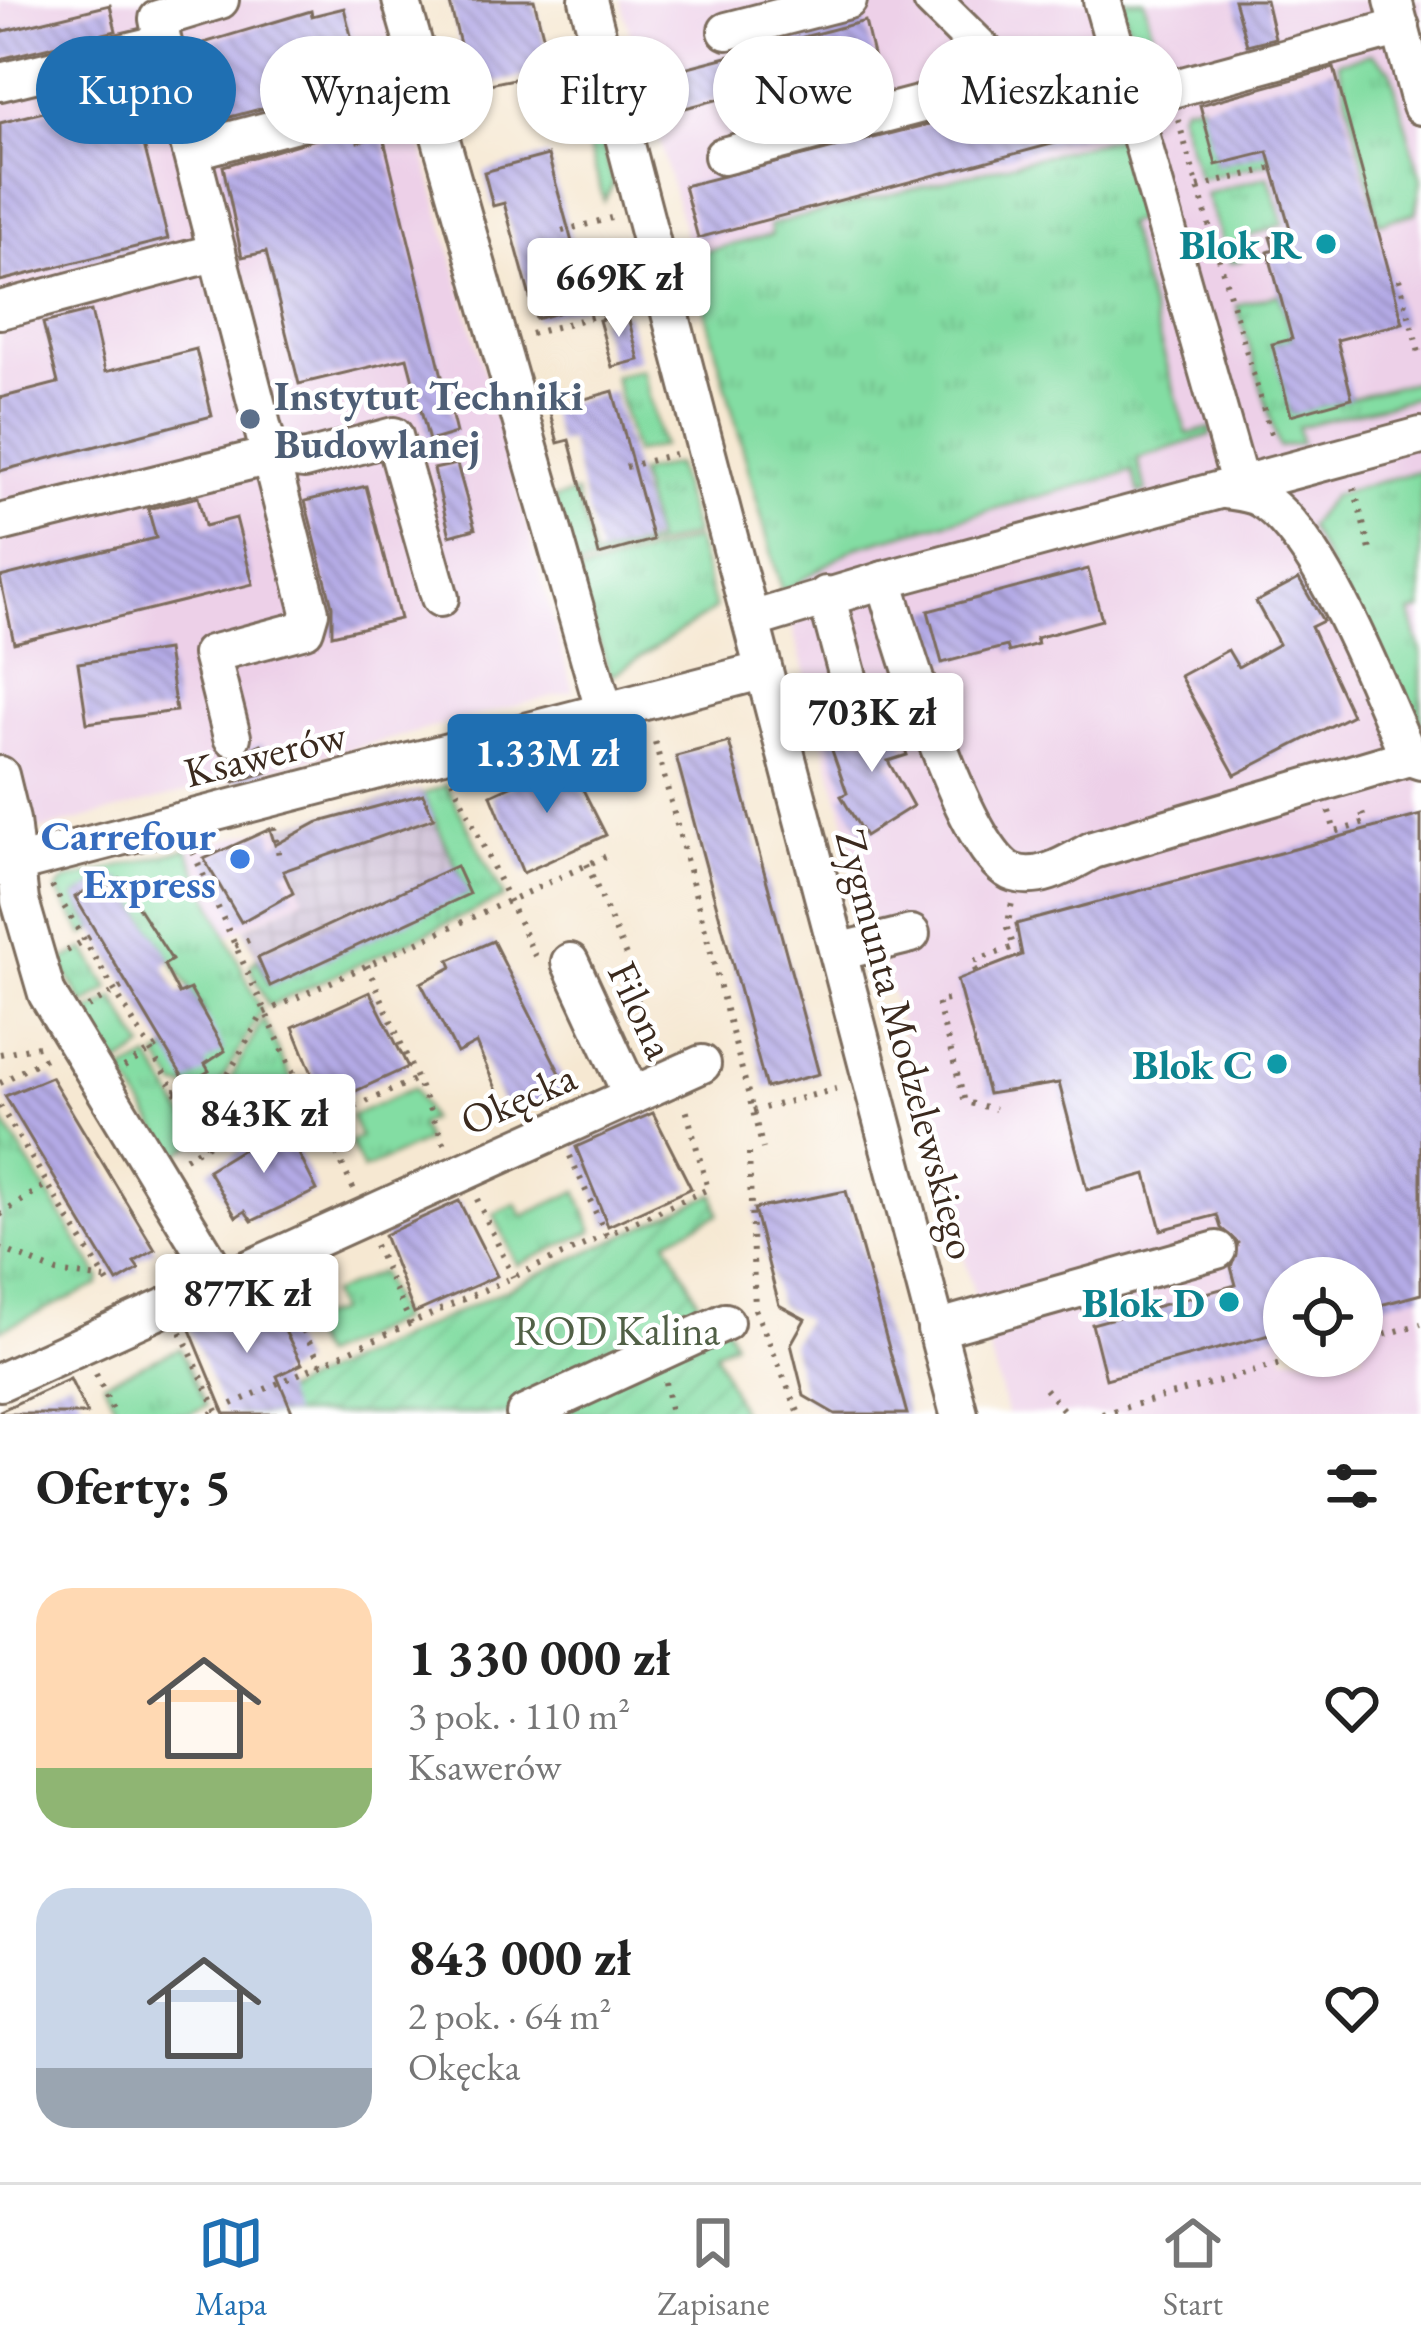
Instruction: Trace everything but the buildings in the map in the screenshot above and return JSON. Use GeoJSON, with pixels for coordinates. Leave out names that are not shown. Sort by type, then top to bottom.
{"type":"FeatureCollection","features":[{"type":"Feature","properties":{"kind":"street"},"geometry":{"type":"LineString","coordinates":[[0,82],[220,0]]}},
{"type":"Feature","properties":{"kind":"street"},"geometry":{"type":"LineString","coordinates":[[401,0],[503,343],[605,713]]}},
{"type":"Feature","properties":{"kind":"street","name":"Zygmunta Modzelewskiego"},"geometry":{"type":"LineString","coordinates":[[588,0],[959,1414]]}},
{"type":"Feature","properties":{"kind":"street"},"geometry":{"type":"LineString","coordinates":[[728,32],[848,0]]}},
{"type":"Feature","properties":{"kind":"street"},"geometry":{"type":"LineString","coordinates":[[932,0],[968,36]]}},
{"type":"Feature","properties":{"kind":"street"},"geometry":{"type":"LineString","coordinates":[[1102,0],[1112,36]]}},
{"type":"Feature","properties":{"kind":"street"},"geometry":{"type":"LineString","coordinates":[[1182,83],[1397,14],[1421,106]]}},
{"type":"Feature","properties":{"kind":"street"},"geometry":{"type":"LineString","coordinates":[[158,21],[310,612],[305,629],[211,654],[232,737]]}},
{"type":"Feature","properties":{"kind":"street"},"geometry":{"type":"LineString","coordinates":[[723,156],[918,105]]}},
{"type":"Feature","properties":{"kind":"street"},"geometry":{"type":"LineString","coordinates":[[191,151],[260,132]]}},
{"type":"Feature","properties":{"kind":"street"},"geometry":{"type":"LineString","coordinates":[[1141,144],[1229,487]]}},
{"type":"Feature","properties":{"kind":"street"},"geometry":{"type":"LineString","coordinates":[[0,310],[218,252]]}},
{"type":"Feature","properties":{"kind":"street"},"geometry":{"type":"LineString","coordinates":[[0,523],[271,455],[304,460],[394,436],[440,598]]}},
{"type":"Feature","properties":{"kind":"street"},"geometry":{"type":"LineString","coordinates":[[752,620],[1421,436]]}},
{"type":"Feature","properties":{"kind":"street"},"geometry":{"type":"LineString","coordinates":[[884,580],[924,715],[981,844],[994,863],[1013,873],[1056,870],[1093,850],[1415,759],[1334,592],[1278,512],[1258,496],[1229,487]]}},
{"type":"Feature","properties":{"kind":"street"},"geometry":{"type":"LineString","coordinates":[[826,596],[859,718]]}},
{"type":"Feature","properties":{"kind":"street","name":"Ksawerów"},"geometry":{"type":"LineString","coordinates":[[8,866],[761,671]]}},
{"type":"Feature","properties":{"kind":"street"},"geometry":{"type":"LineString","coordinates":[[0,775],[8,866],[47,994],[221,1281]]}},
{"type":"Feature","properties":{"kind":"street"},"geometry":{"type":"LineString","coordinates":[[838,952],[911,934]]}},
{"type":"Feature","properties":{"kind":"street","name":"Filona"},"geometry":{"type":"LineString","coordinates":[[557,968],[632,1096]]}},
{"type":"Feature","properties":{"kind":"street","name":"Okęcka"},"geometry":{"type":"LineString","coordinates":[[0,1382],[683,1073]]}},
{"type":"Feature","properties":{"kind":"street"},"geometry":{"type":"LineString","coordinates":[[936,1328],[1216,1250]]}},
{"type":"Feature","properties":{"kind":"street"},"geometry":{"type":"LineString","coordinates":[[525,1414],[725,1322]]}},
{"type":"Feature","properties":{"kind":"path"},"geometry":{"type":"LineString","coordinates":[[1182,135],[1277,454]]}},
{"type":"Feature","properties":{"kind":"path"},"geometry":{"type":"LineString","coordinates":[[1198,188],[1273,168]]}},
{"type":"Feature","properties":{"kind":"path"},"geometry":{"type":"LineString","coordinates":[[1399,279],[1421,361]]}},
{"type":"Feature","properties":{"kind":"path"},"geometry":{"type":"LineString","coordinates":[[503,343],[637,304]]}},
{"type":"Feature","properties":{"kind":"path"},"geometry":{"type":"LineString","coordinates":[[626,467],[703,447]]}},
{"type":"Feature","properties":{"kind":"path"},"geometry":{"type":"LineString","coordinates":[[1354,488],[1370,550]]}},
{"type":"Feature","properties":{"kind":"path"},"geometry":{"type":"LineString","coordinates":[[656,742],[763,1149]]}},
{"type":"Feature","properties":{"kind":"path"},"geometry":{"type":"LineString","coordinates":[[451,776],[508,900],[557,968]]}},
{"type":"Feature","properties":{"kind":"path"},"geometry":{"type":"LineString","coordinates":[[275,830],[280,862]]}},
{"type":"Feature","properties":{"kind":"path"},"geometry":{"type":"LineString","coordinates":[[189,843],[313,1117],[322,1122],[359,1201]]}},
{"type":"Feature","properties":{"kind":"path"},"geometry":{"type":"LineString","coordinates":[[206,1144],[218,1092],[265,1012],[613,853]]}},
{"type":"Feature","properties":{"kind":"path"},"geometry":{"type":"LineString","coordinates":[[177,1324],[214,1412],[708,1189],[683,1073],[639,1007],[632,970],[587,864]]}},
{"type":"Feature","properties":{"kind":"path"},"geometry":{"type":"LineString","coordinates":[[50,882],[206,1144]]}},
{"type":"Feature","properties":{"kind":"path"},"geometry":{"type":"LineString","coordinates":[[54,959],[97,933]]}},
{"type":"Feature","properties":{"kind":"path"},"geometry":{"type":"LineString","coordinates":[[236,946],[256,937]]}},
{"type":"Feature","properties":{"kind":"path"},"geometry":{"type":"LineString","coordinates":[[367,965],[451,1159]]}},
{"type":"Feature","properties":{"kind":"path"},"geometry":{"type":"LineString","coordinates":[[80,1012],[127,984]]}},
{"type":"Feature","properties":{"kind":"path"},"geometry":{"type":"LineString","coordinates":[[947,1000],[937,1002],[963,1076],[965,1102],[994,1109]]}},
{"type":"Feature","properties":{"kind":"path"},"geometry":{"type":"LineString","coordinates":[[949,1044],[959,1042]]}},
{"type":"Feature","properties":{"kind":"path"},"geometry":{"type":"LineString","coordinates":[[115,1071],[163,1043]]}},
{"type":"Feature","properties":{"kind":"path"},"geometry":{"type":"LineString","coordinates":[[0,1054],[55,1047],[0,1083]]}},
{"type":"Feature","properties":{"kind":"path"},"geometry":{"type":"LineString","coordinates":[[322,1122],[418,1078]]}},
{"type":"Feature","properties":{"kind":"path"},"geometry":{"type":"LineString","coordinates":[[753,1111],[836,1089]]}},
{"type":"Feature","properties":{"kind":"path"},"geometry":{"type":"LineString","coordinates":[[174,1090],[292,1096]]}},
{"type":"Feature","properties":{"kind":"path"},"geometry":{"type":"LineString","coordinates":[[173,1166],[301,1090]]}},
{"type":"Feature","properties":{"kind":"path"},"geometry":{"type":"LineString","coordinates":[[0,1248],[56,1272],[106,1281],[1,1111]]}},
{"type":"Feature","properties":{"kind":"path"},"geometry":{"type":"LineString","coordinates":[[566,1148],[607,1235]]}},
{"type":"Feature","properties":{"kind":"path"},"geometry":{"type":"LineString","coordinates":[[749,1153],[755,1309],[799,1414]]}},
{"type":"Feature","properties":{"kind":"path"},"geometry":{"type":"LineString","coordinates":[[0,1215],[48,1184]]}},
{"type":"Feature","properties":{"kind":"path"},"geometry":{"type":"LineString","coordinates":[[472,1190],[513,1277]]}},
{"type":"Feature","properties":{"kind":"path"},"geometry":{"type":"LineString","coordinates":[[370,1235],[411,1324]]}},
{"type":"Feature","properties":{"kind":"path"},"geometry":{"type":"LineString","coordinates":[[276,1279],[321,1364]]}},
{"type":"Feature","properties":{"kind":"path"},"geometry":{"type":"LineString","coordinates":[[1383,1335],[1421,1324]]}},
{"type":"Feature","properties":{"kind":"path"},"geometry":{"type":"LineString","coordinates":[[92,1364],[115,1414]]}},
{"type":"Feature","properties":{"kind":"path"},"geometry":{"type":"LineString","coordinates":[[1102,1414],[1263,1369]]}},
{"type":"Feature","properties":{"kind":"path"},"geometry":{"type":"LineString","coordinates":[[1046,1389],[1067,1414]]}},
{"type":"Feature","properties":{"kind":"shaded area","name":"Instytut Techniki Budowlanej"},"geometry":{"type":"Polygon","coordinates":[[[0,0],[381,0],[391,36],[260,36],[260,144],[421,144],[573,691],[41,830],[25,817],[0,823],[0,0]]]}},
{"type":"Feature","properties":{"kind":"shaded area"},"geometry":{"type":"Polygon","coordinates":[[[621,0],[1421,0],[1421,1414],[1007,1414],[660,144],[689,144],[689,36],[631,36],[621,0]]]}},
{"type":"Feature","properties":{"kind":"shaded area"},"geometry":{"type":"Polygon","coordinates":[[[421,790],[469,894],[270,986],[244,929],[304,898],[279,826],[421,790]]]}},
{"type":"Feature","properties":{"kind":"shaded area"},"geometry":{"type":"Polygon","coordinates":[[[279,826],[304,898],[227,936],[187,849],[279,826]]]}},
{"type":"Feature","properties":{"kind":"green space"},"geometry":{"type":"Polygon","coordinates":[[[1121,0],[1144,0],[1153,36],[1132,36],[1121,0]]]}},
{"type":"Feature","properties":{"kind":"green space"},"geometry":{"type":"Polygon","coordinates":[[[1372,54],[1390,69],[1421,180],[1415,213],[1379,223],[1338,62],[1372,54]]]}},
{"type":"Feature","properties":{"kind":"green space"},"geometry":{"type":"Polygon","coordinates":[[[1200,102],[1216,165],[1269,151],[1271,162],[1199,179],[1182,123],[1183,106],[1200,102]]]}},
{"type":"Feature","properties":{"kind":"green space"},"geometry":{"type":"Polygon","coordinates":[[[588,144],[603,144],[613,184],[604,201],[588,144]]]}},
{"type":"Feature","properties":{"kind":"green space"},"geometry":{"type":"Polygon","coordinates":[[[1090,144],[1129,144],[1149,216],[1126,224],[1187,434],[1211,428],[1210,435],[1137,459],[1146,491],[1139,494],[1132,471],[856,547],[782,592],[690,255],[772,235],[770,225],[1090,144]]]}},
{"type":"Feature","properties":{"kind":"green space"},"geometry":{"type":"Polygon","coordinates":[[[1268,176],[1284,224],[1245,238],[1242,260],[1230,263],[1206,194],[1268,176]]]}},
{"type":"Feature","properties":{"kind":"green space"},"geometry":{"type":"Polygon","coordinates":[[[1279,294],[1292,339],[1273,344],[1291,414],[1421,380],[1421,396],[1298,427],[1301,443],[1279,447],[1237,305],[1279,294]]]}},
{"type":"Feature","properties":{"kind":"green space"},"geometry":{"type":"Polygon","coordinates":[[[642,369],[662,446],[634,453],[614,376],[642,369]]]}},
{"type":"Feature","properties":{"kind":"green space"},"geometry":{"type":"Polygon","coordinates":[[[675,464],[695,535],[574,569],[554,499],[576,493],[594,558],[655,542],[638,473],[675,464]]]}},
{"type":"Feature","properties":{"kind":"green space"},"geometry":{"type":"Polygon","coordinates":[[[1421,470],[1421,610],[1410,613],[1421,653],[1421,723],[1408,711],[1308,527],[1333,495],[1421,470]]]}},
{"type":"Feature","properties":{"kind":"green space"},"geometry":{"type":"Polygon","coordinates":[[[696,539],[715,609],[611,676],[575,574],[696,539]]]}},
{"type":"Feature","properties":{"kind":"green space"},"geometry":{"type":"Polygon","coordinates":[[[446,785],[504,897],[268,1006],[250,966],[257,958],[269,985],[468,893],[423,794],[446,785]]]}},
{"type":"Feature","properties":{"kind":"green space"},"geometry":{"type":"Polygon","coordinates":[[[187,849],[261,1011],[217,1089],[177,1087],[158,1057],[168,1051],[205,1064],[205,1013],[121,880],[101,891],[96,885],[75,897],[94,929],[84,935],[57,890],[64,881],[187,849]]]}},
{"type":"Feature","properties":{"kind":"green space"},"geometry":{"type":"Polygon","coordinates":[[[85,949],[109,988],[84,1005],[60,962],[85,949]]]}},
{"type":"Feature","properties":{"kind":"green space"},"geometry":{"type":"Polygon","coordinates":[[[114,998],[144,1048],[119,1065],[87,1013],[114,998]]]}},
{"type":"Feature","properties":{"kind":"green space"},"geometry":{"type":"Polygon","coordinates":[[[263,1019],[293,1083],[291,1091],[225,1089],[263,1019]]]}},
{"type":"Feature","properties":{"kind":"green space"},"geometry":{"type":"Polygon","coordinates":[[[150,1058],[199,1141],[174,1156],[122,1072],[150,1058]]]}},
{"type":"Feature","properties":{"kind":"green space"},"geometry":{"type":"Polygon","coordinates":[[[414,1088],[430,1119],[419,1125],[426,1141],[363,1170],[350,1142],[360,1137],[351,1116],[414,1088]]]}},
{"type":"Feature","properties":{"kind":"green space"},"geometry":{"type":"Polygon","coordinates":[[[2,1119],[100,1278],[98,1285],[0,1330],[2,1119]]]}},
{"type":"Feature","properties":{"kind":"green space"},"geometry":{"type":"Polygon","coordinates":[[[577,1191],[593,1231],[517,1265],[494,1214],[516,1204],[523,1216],[577,1191]]]}},
{"type":"Feature","properties":{"kind":"green space","name":"ROD Kalina"},"geometry":{"type":"Polygon","coordinates":[[[714,1194],[719,1214],[667,1240],[708,1320],[721,1315],[734,1342],[715,1352],[742,1414],[235,1414],[714,1194]]]}},
{"type":"Feature","properties":{"kind":"green space"},"geometry":{"type":"Polygon","coordinates":[[[380,1272],[399,1320],[320,1356],[301,1322],[337,1312],[330,1294],[380,1272]]]}},
{"type":"Feature","properties":{"kind":"green space"},"geometry":{"type":"Polygon","coordinates":[[[180,1348],[206,1406],[188,1414],[119,1414],[104,1382],[180,1348]]]}},
{"type":"Feature","properties":{"kind":"place","name":"Blok R"},"geometry":{"type":"Point","coordinates":[1326,244]}},
{"type":"Feature","properties":{"kind":"place","name":"Instytut Techniki Budowlanej"},"geometry":{"type":"Point","coordinates":[250,419]}},
{"type":"Feature","properties":{"kind":"place","name":"Carrefour Express"},"geometry":{"type":"Point","coordinates":[240,859]}},
{"type":"Feature","properties":{"kind":"place","name":"Blok C"},"geometry":{"type":"Point","coordinates":[1277,1064]}},
{"type":"Feature","properties":{"kind":"place","name":"Blok D"},"geometry":{"type":"Point","coordinates":[1229,1302]}}]}
